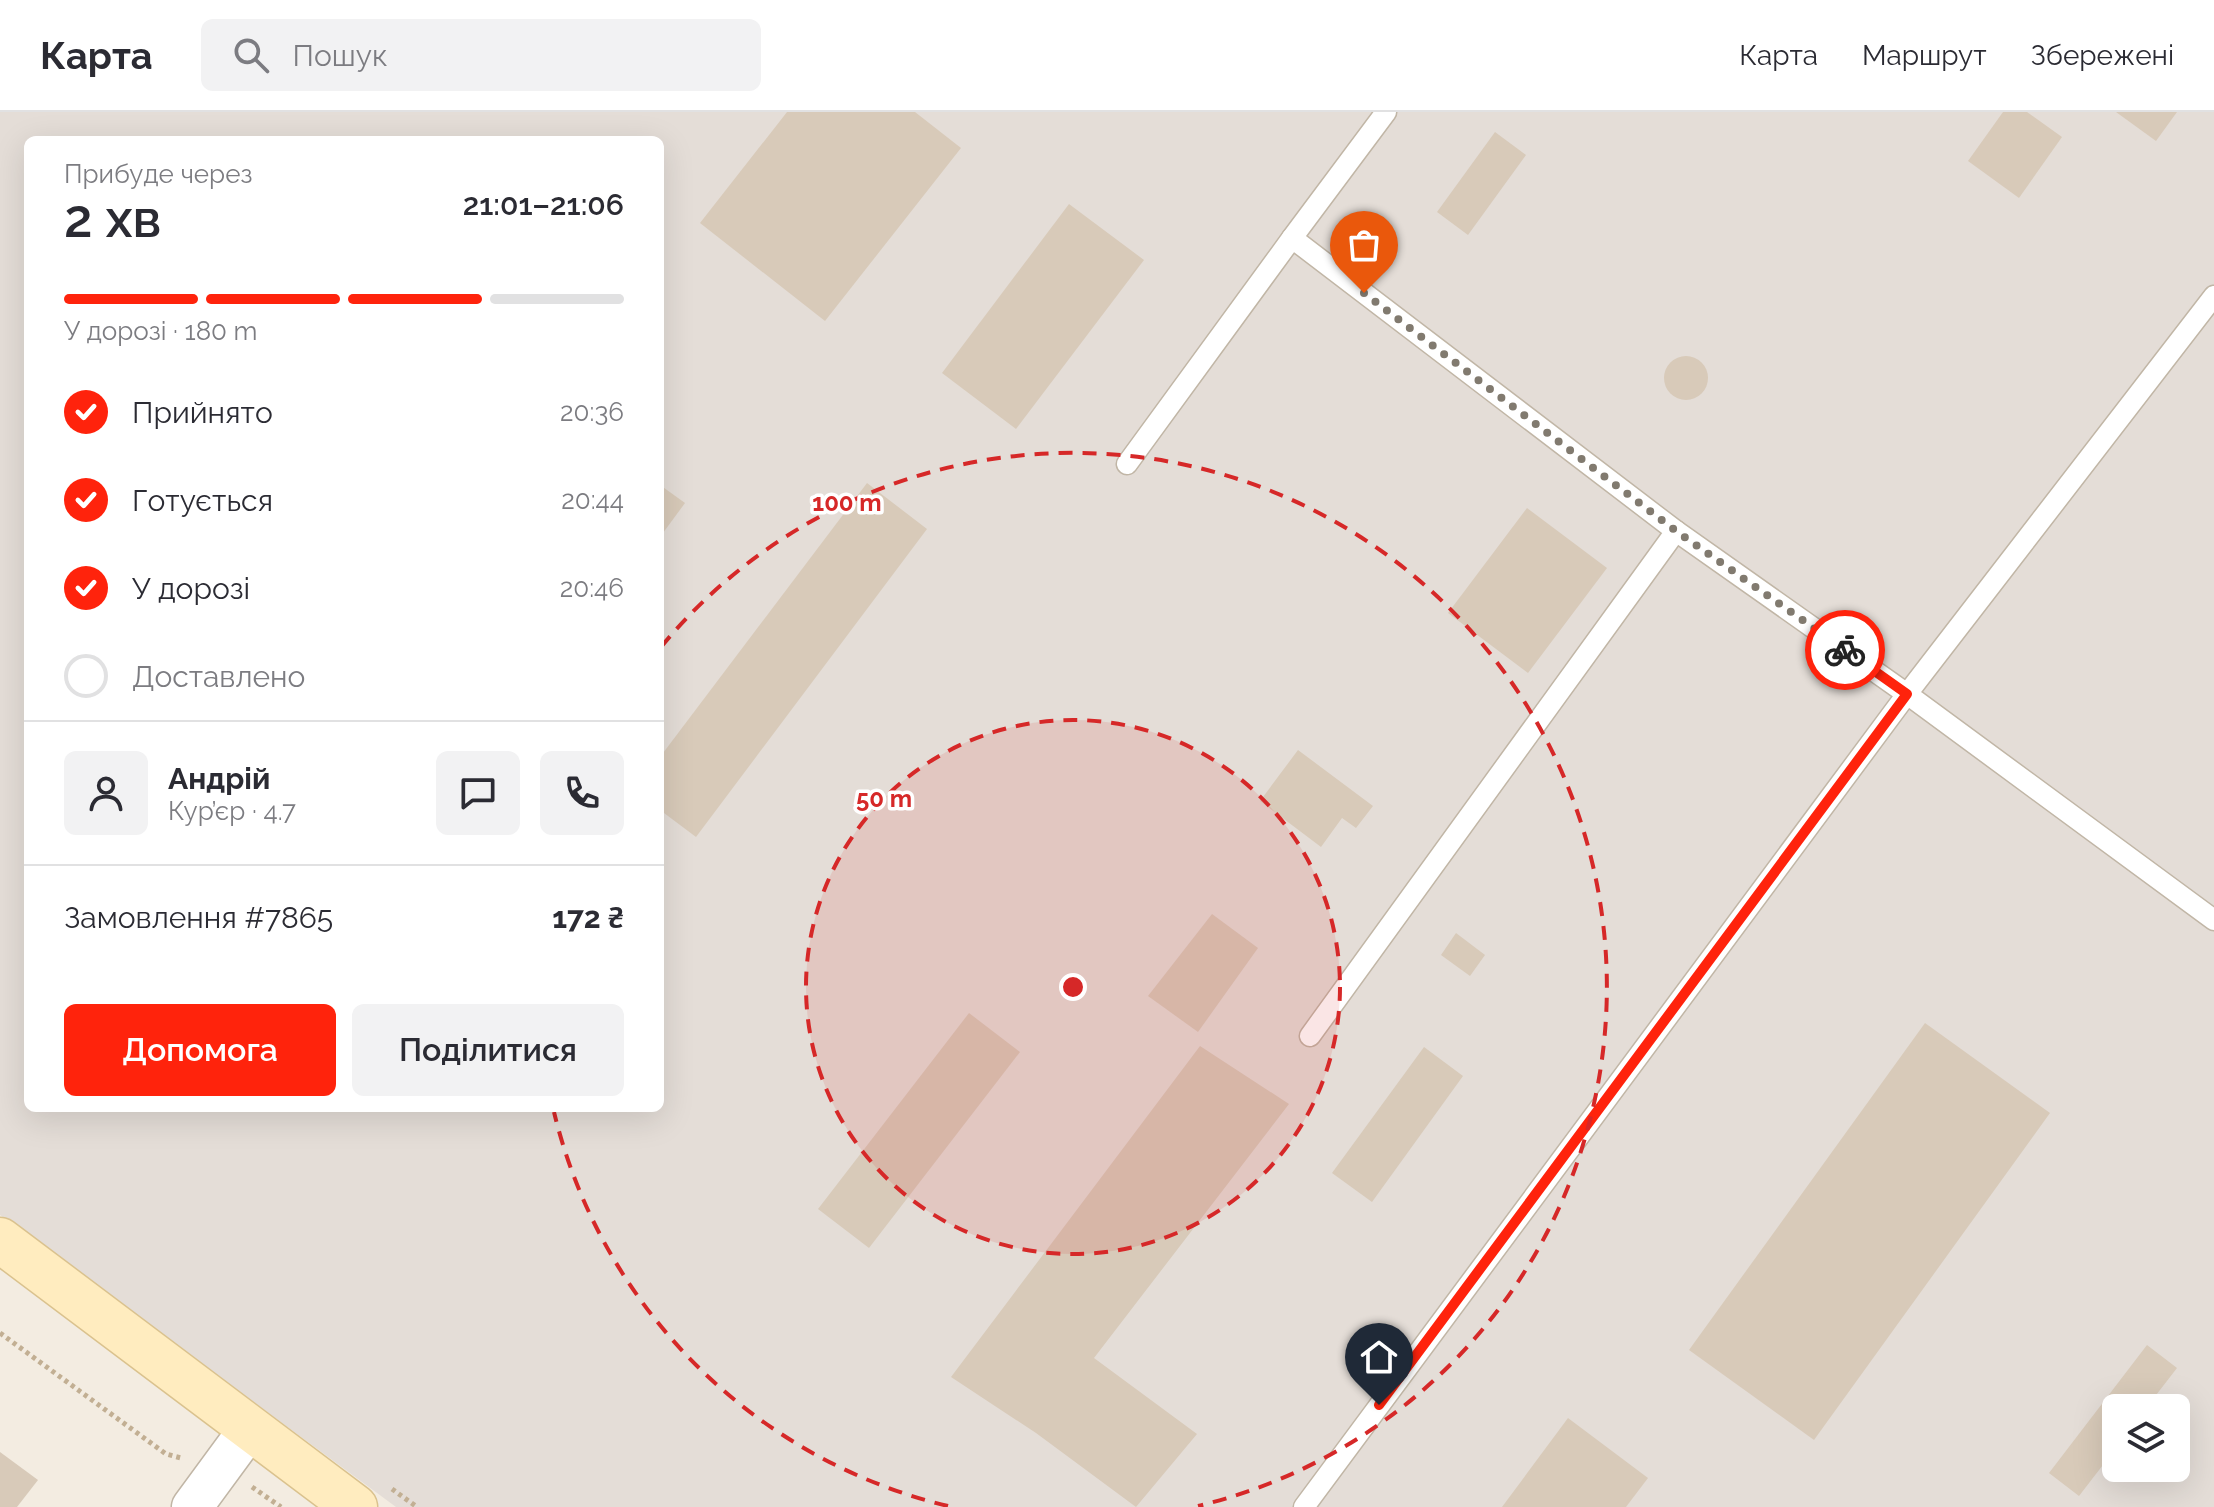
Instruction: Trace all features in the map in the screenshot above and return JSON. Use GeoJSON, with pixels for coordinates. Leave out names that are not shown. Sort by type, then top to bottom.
{"type":"FeatureCollection","features":[{"type":"Feature","properties":{"kind":"main road"},"geometry":{"type":"LineString","coordinates":[[0,1240],[355,1507]]}},
{"type":"Feature","properties":{"kind":"street"},"geometry":{"type":"LineString","coordinates":[[192,1507],[250,1428]]}},
{"type":"Feature","properties":{"kind":"lane"},"geometry":{"type":"LineString","coordinates":[[1127,464],[1386,112]]}},
{"type":"Feature","properties":{"kind":"lane"},"geometry":{"type":"LineString","coordinates":[[1292,238],[1676,531],[1907,694],[2214,920]]}},
{"type":"Feature","properties":{"kind":"lane"},"geometry":{"type":"LineString","coordinates":[[1304,1507],[1907,694],[2214,296]]}},
{"type":"Feature","properties":{"kind":"lane"},"geometry":{"type":"LineString","coordinates":[[1310,1036],[1676,531]]}},
{"type":"Feature","properties":{"kind":"path"},"geometry":{"type":"LineString","coordinates":[[0,1333],[166,1454],[221,1466],[281,1507]]}},
{"type":"Feature","properties":{"kind":"shaded area"},"geometry":{"type":"Polygon","coordinates":[[[0,112],[2214,112],[2214,1507],[396,1507],[0,1215],[0,112]]]}},
{"type":"Feature","properties":{"kind":"building"},"geometry":{"type":"Polygon","coordinates":[[[787,112],[915,112],[961,148],[825,321],[700,223],[787,112]]]}},
{"type":"Feature","properties":{"kind":"building"},"geometry":{"type":"Polygon","coordinates":[[[2003,112],[2027,112],[2062,137],[2019,198],[1968,161],[2003,112]]]}},
{"type":"Feature","properties":{"kind":"building"},"geometry":{"type":"Polygon","coordinates":[[[2116,112],[2177,112],[2156,141],[2116,112]]]}},
{"type":"Feature","properties":{"kind":"building"},"geometry":{"type":"Polygon","coordinates":[[[1495,132],[1526,155],[1468,235],[1437,212],[1495,132]]]}},
{"type":"Feature","properties":{"kind":"building"},"geometry":{"type":"Polygon","coordinates":[[[1069,204],[1144,260],[1016,429],[942,373],[1069,204]]]}},
{"type":"Feature","properties":{"kind":"building"},"geometry":{"type":"Polygon","coordinates":[[[1686,356],[1702,362],[1708,378],[1702,394],[1686,400],[1670,394],[1664,378],[1670,362],[1686,356]]]}},
{"type":"Feature","properties":{"kind":"building"},"geometry":{"type":"Polygon","coordinates":[[[867,483],[927,529],[696,837],[664,813],[664,752],[867,483]]]}},
{"type":"Feature","properties":{"kind":"building"},"geometry":{"type":"Polygon","coordinates":[[[664,488],[685,503],[664,532],[664,488]]]}},
{"type":"Feature","properties":{"kind":"building"},"geometry":{"type":"Polygon","coordinates":[[[1527,508],[1607,568],[1528,673],[1448,613],[1527,508]]]}},
{"type":"Feature","properties":{"kind":"building"},"geometry":{"type":"Polygon","coordinates":[[[1298,750],[1373,806],[1356,828],[1342,818],[1321,847],[1260,801],[1298,750]]]}},
{"type":"Feature","properties":{"kind":"building"},"geometry":{"type":"Polygon","coordinates":[[[1212,914],[1258,948],[1198,1032],[1148,996],[1212,914]]]}},
{"type":"Feature","properties":{"kind":"building"},"geometry":{"type":"Polygon","coordinates":[[[1456,933],[1485,955],[1470,976],[1441,955],[1456,933]]]}},
{"type":"Feature","properties":{"kind":"building"},"geometry":{"type":"Polygon","coordinates":[[[969,1013],[1020,1052],[869,1248],[818,1209],[969,1013]]]}},
{"type":"Feature","properties":{"kind":"building"},"geometry":{"type":"Polygon","coordinates":[[[1925,1023],[2050,1113],[1814,1440],[1689,1350],[1925,1023]]]}},
{"type":"Feature","properties":{"kind":"building"},"geometry":{"type":"Polygon","coordinates":[[[1200,1046],[1289,1104],[1094,1358],[1197,1434],[1136,1507],[1036,1433],[951,1377],[1200,1046]]]}},
{"type":"Feature","properties":{"kind":"building"},"geometry":{"type":"Polygon","coordinates":[[[1424,1047],[1463,1076],[1372,1202],[1332,1173],[1424,1047]]]}},
{"type":"Feature","properties":{"kind":"building"},"geometry":{"type":"Polygon","coordinates":[[[2147,1345],[2177,1368],[2157,1394],[2109,1394],[2147,1345]]]}},
{"type":"Feature","properties":{"kind":"building"},"geometry":{"type":"Polygon","coordinates":[[[2102,1404],[2102,1466],[2079,1496],[2049,1473],[2102,1404]]]}},
{"type":"Feature","properties":{"kind":"building"},"geometry":{"type":"Polygon","coordinates":[[[1568,1418],[1648,1478],[1626,1507],[1502,1507],[1568,1418]]]}},
{"type":"Feature","properties":{"kind":"building"},"geometry":{"type":"Polygon","coordinates":[[[0,1452],[38,1480],[17,1507],[0,1507],[0,1452]]]}},
{"type":"Feature","properties":{"kind":"way so far"},"geometry":{"type":"LineString","coordinates":[[1364,293],[1676,531],[1845,650]]}},
{"type":"Feature","properties":{"kind":"route"},"geometry":{"type":"LineString","coordinates":[[1379,1405],[1907,694],[1845,650]]}}]}
